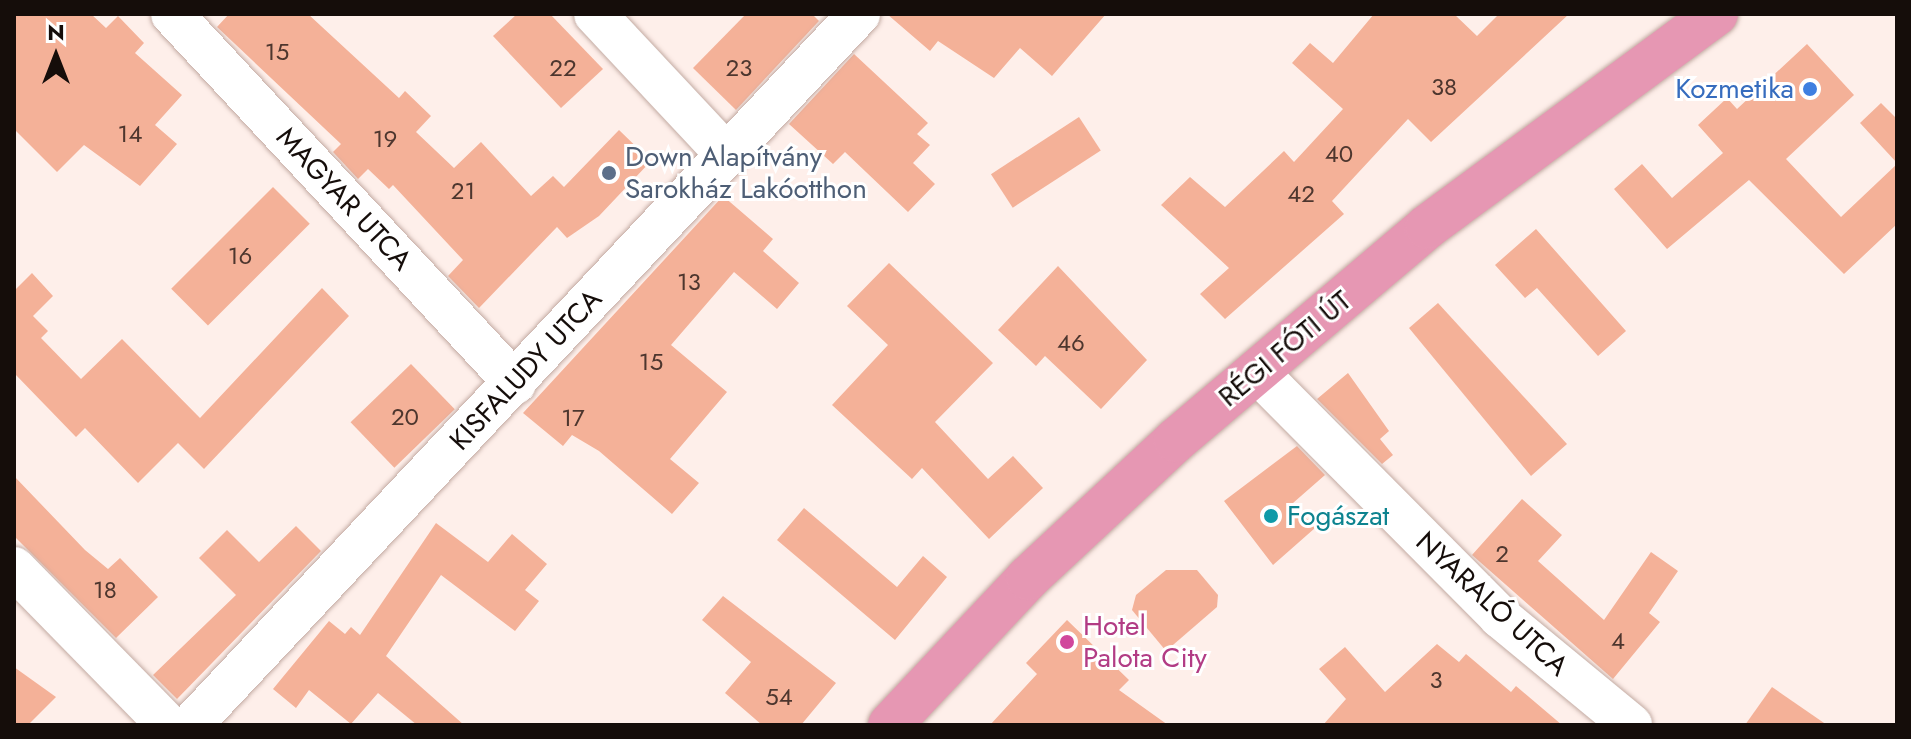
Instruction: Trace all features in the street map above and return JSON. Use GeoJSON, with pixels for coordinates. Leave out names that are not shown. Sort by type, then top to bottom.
{"type":"FeatureCollection","features":[{"type":"Feature","properties":{"kind":"main road","name":"RÉGI FÓTI ÚT"},"geometry":{"type":"LineString","coordinates":[[890,725],[1028,578],[1427,227],[1661,34],[1716,14]]}},
{"type":"Feature","properties":{"kind":"street","name":"MAGYAR UTCA"},"geometry":{"type":"LineString","coordinates":[[172,14],[515,383]]}},
{"type":"Feature","properties":{"kind":"street"},"geometry":{"type":"LineString","coordinates":[[595,14],[726,154]]}},
{"type":"Feature","properties":{"kind":"street","name":"KISFALUDY UTCA"},"geometry":{"type":"LineString","coordinates":[[191,725],[859,14]]}},
{"type":"Feature","properties":{"kind":"street","name":"NYARALÓ UTCA"},"geometry":{"type":"LineString","coordinates":[[1258,373],[1500,617],[1631,725]]}},
{"type":"Feature","properties":{"kind":"street"},"geometry":{"type":"LineString","coordinates":[[14,568],[168,725]]}},
{"type":"Feature","properties":{"kind":"building"},"geometry":{"type":"Polygon","coordinates":[[[14,14],[91,14],[106,28],[118,16],[144,43],[135,53],[182,95],[155,125],[177,144],[140,186],[84,145],[57,172],[14,129],[14,14]]]}},
{"type":"Feature","properties":{"kind":"building"},"geometry":{"type":"Polygon","coordinates":[[[229,14],[308,14],[399,98],[405,91],[431,116],[416,132],[454,168],[481,142],[531,196],[553,176],[564,187],[619,130],[651,161],[599,216],[567,238],[557,227],[479,308],[448,276],[463,260],[393,185],[389,189],[368,169],[358,179],[333,152],[341,144],[217,27],[229,14]]]}},
{"type":"Feature","properties":{"kind":"building"},"geometry":{"type":"Polygon","coordinates":[[[517,14],[550,14],[603,69],[561,108],[493,36],[517,14]]]}},
{"type":"Feature","properties":{"kind":"building"},"geometry":{"type":"Polygon","coordinates":[[[746,14],[812,14],[819,21],[736,110],[693,68],[746,14]]]}},
{"type":"Feature","properties":{"kind":"building"},"geometry":{"type":"Polygon","coordinates":[[[887,14],[1106,14],[1052,76],[1020,48],[994,78],[938,41],[930,51],[887,14]]]}},
{"type":"Feature","properties":{"kind":"building"},"geometry":{"type":"Polygon","coordinates":[[[1374,14],[1454,14],[1477,36],[1499,14],[1569,14],[1431,142],[1408,119],[1332,201],[1344,214],[1225,319],[1200,294],[1229,268],[1161,205],[1190,177],[1225,207],[1284,151],[1294,162],[1343,109],[1292,63],[1310,43],[1333,63],[1374,14]]]}},
{"type":"Feature","properties":{"kind":"building"},"geometry":{"type":"Polygon","coordinates":[[[1807,44],[1854,95],[1786,159],[1841,217],[1897,164],[1897,224],[1844,274],[1749,180],[1667,249],[1614,189],[1642,164],[1672,198],[1723,153],[1698,125],[1727,98],[1737,109],[1807,44]]]}},
{"type":"Feature","properties":{"kind":"building"},"geometry":{"type":"Polygon","coordinates":[[[854,54],[928,123],[917,134],[930,145],[913,163],[935,184],[908,212],[845,152],[833,164],[789,124],[854,54]]]}},
{"type":"Feature","properties":{"kind":"building"},"geometry":{"type":"Polygon","coordinates":[[[1881,103],[1897,119],[1897,163],[1860,123],[1881,103]]]}},
{"type":"Feature","properties":{"kind":"building"},"geometry":{"type":"Polygon","coordinates":[[[1079,117],[1101,151],[1013,208],[991,174],[1079,117]]]}},
{"type":"Feature","properties":{"kind":"building"},"geometry":{"type":"Polygon","coordinates":[[[273,187],[310,224],[208,326],[171,289],[273,187]]]}},
{"type":"Feature","properties":{"kind":"building"},"geometry":{"type":"Polygon","coordinates":[[[723,196],[773,239],[763,251],[799,283],[777,309],[734,272],[671,345],[727,392],[670,459],[699,483],[672,514],[599,451],[572,435],[563,446],[523,413],[723,196]]]}},
{"type":"Feature","properties":{"kind":"building"},"geometry":{"type":"Polygon","coordinates":[[[1536,229],[1626,331],[1598,356],[1537,288],[1525,298],[1495,265],[1536,229]]]}},
{"type":"Feature","properties":{"kind":"building"},"geometry":{"type":"Polygon","coordinates":[[[889,263],[993,363],[935,422],[988,479],[1013,456],[1043,488],[989,539],[922,468],[912,479],[832,405],[888,345],[847,306],[889,263]]]}},
{"type":"Feature","properties":{"kind":"building"},"geometry":{"type":"Polygon","coordinates":[[[1058,266],[1147,360],[1101,409],[1045,356],[1036,366],[998,330],[1058,266]]]}},
{"type":"Feature","properties":{"kind":"building"},"geometry":{"type":"Polygon","coordinates":[[[32,273],[53,296],[33,316],[48,331],[41,338],[81,379],[122,339],[200,418],[322,288],[349,316],[204,469],[178,443],[138,483],[85,428],[76,437],[14,373],[14,291],[32,273]]]}},
{"type":"Feature","properties":{"kind":"building"},"geometry":{"type":"Polygon","coordinates":[[[1438,303],[1567,444],[1531,476],[1409,328],[1438,303]]]}},
{"type":"Feature","properties":{"kind":"building"},"geometry":{"type":"Polygon","coordinates":[[[411,364],[455,409],[394,468],[351,422],[411,364]]]}},
{"type":"Feature","properties":{"kind":"building"},"geometry":{"type":"Polygon","coordinates":[[[1348,373],[1389,431],[1380,439],[1393,455],[1382,464],[1317,399],[1348,373]]]}},
{"type":"Feature","properties":{"kind":"building","name":"Fogászat"},"geometry":{"type":"Polygon","coordinates":[[[1297,446],[1325,475],[1293,503],[1315,528],[1273,565],[1224,501],[1297,446]]]}},
{"type":"Feature","properties":{"kind":"building"},"geometry":{"type":"Polygon","coordinates":[[[14,476],[85,550],[108,569],[120,558],[158,597],[116,638],[14,536],[14,476]]]}},
{"type":"Feature","properties":{"kind":"building"},"geometry":{"type":"Polygon","coordinates":[[[1522,499],[1562,535],[1538,561],[1604,620],[1651,552],[1678,571],[1649,613],[1660,622],[1613,679],[1472,555],[1522,499]]]}},
{"type":"Feature","properties":{"kind":"building"},"geometry":{"type":"Polygon","coordinates":[[[804,508],[897,587],[923,556],[947,577],[895,640],[777,540],[804,508]]]}},
{"type":"Feature","properties":{"kind":"building"},"geometry":{"type":"Polygon","coordinates":[[[436,523],[488,562],[512,534],[547,564],[525,590],[539,601],[515,631],[441,575],[386,656],[464,725],[417,725],[378,693],[351,724],[309,690],[296,708],[273,689],[329,621],[345,634],[351,627],[360,635],[436,523]]]}},
{"type":"Feature","properties":{"kind":"building"},"geometry":{"type":"Polygon","coordinates":[[[296,526],[321,551],[177,699],[153,675],[236,595],[199,558],[227,530],[259,562],[296,526]]]}},
{"type":"Feature","properties":{"kind":"building"},"geometry":{"type":"Polygon","coordinates":[[[1166,570],[1197,570],[1218,595],[1217,607],[1166,651],[1132,610],[1136,595],[1166,570]]]}},
{"type":"Feature","properties":{"kind":"building"},"geometry":{"type":"Polygon","coordinates":[[[723,596],[836,683],[801,725],[762,725],[725,693],[751,662],[702,620],[723,596]]]}},
{"type":"Feature","properties":{"kind":"building"},"geometry":{"type":"Polygon","coordinates":[[[1067,620],[1129,680],[1119,690],[1168,725],[990,725],[1037,674],[1026,663],[1067,620]]]}},
{"type":"Feature","properties":{"kind":"building"},"geometry":{"type":"Polygon","coordinates":[[[1437,644],[1459,662],[1466,654],[1511,692],[1516,686],[1562,725],[1323,725],[1346,699],[1319,669],[1345,647],[1385,692],[1437,644]]]}},
{"type":"Feature","properties":{"kind":"building"},"geometry":{"type":"Polygon","coordinates":[[[14,667],[56,697],[28,725],[14,725],[14,667]]]}},
{"type":"Feature","properties":{"kind":"building"},"geometry":{"type":"Polygon","coordinates":[[[1772,687],[1827,725],[1745,725],[1772,687]]]}},
{"type":"Feature","properties":{"kind":"place","name":"Kozmetika"},"geometry":{"type":"Point","coordinates":[1810,89]}},
{"type":"Feature","properties":{"kind":"place","name":"Down Alapítvány Sarokház Lakóotthon"},"geometry":{"type":"Point","coordinates":[609,173]}},
{"type":"Feature","properties":{"kind":"place","name":"Fogászat"},"geometry":{"type":"Point","coordinates":[1271,516]}},
{"type":"Feature","properties":{"kind":"place","name":"Hotel Palota City"},"geometry":{"type":"Point","coordinates":[1067,642]}}]}
